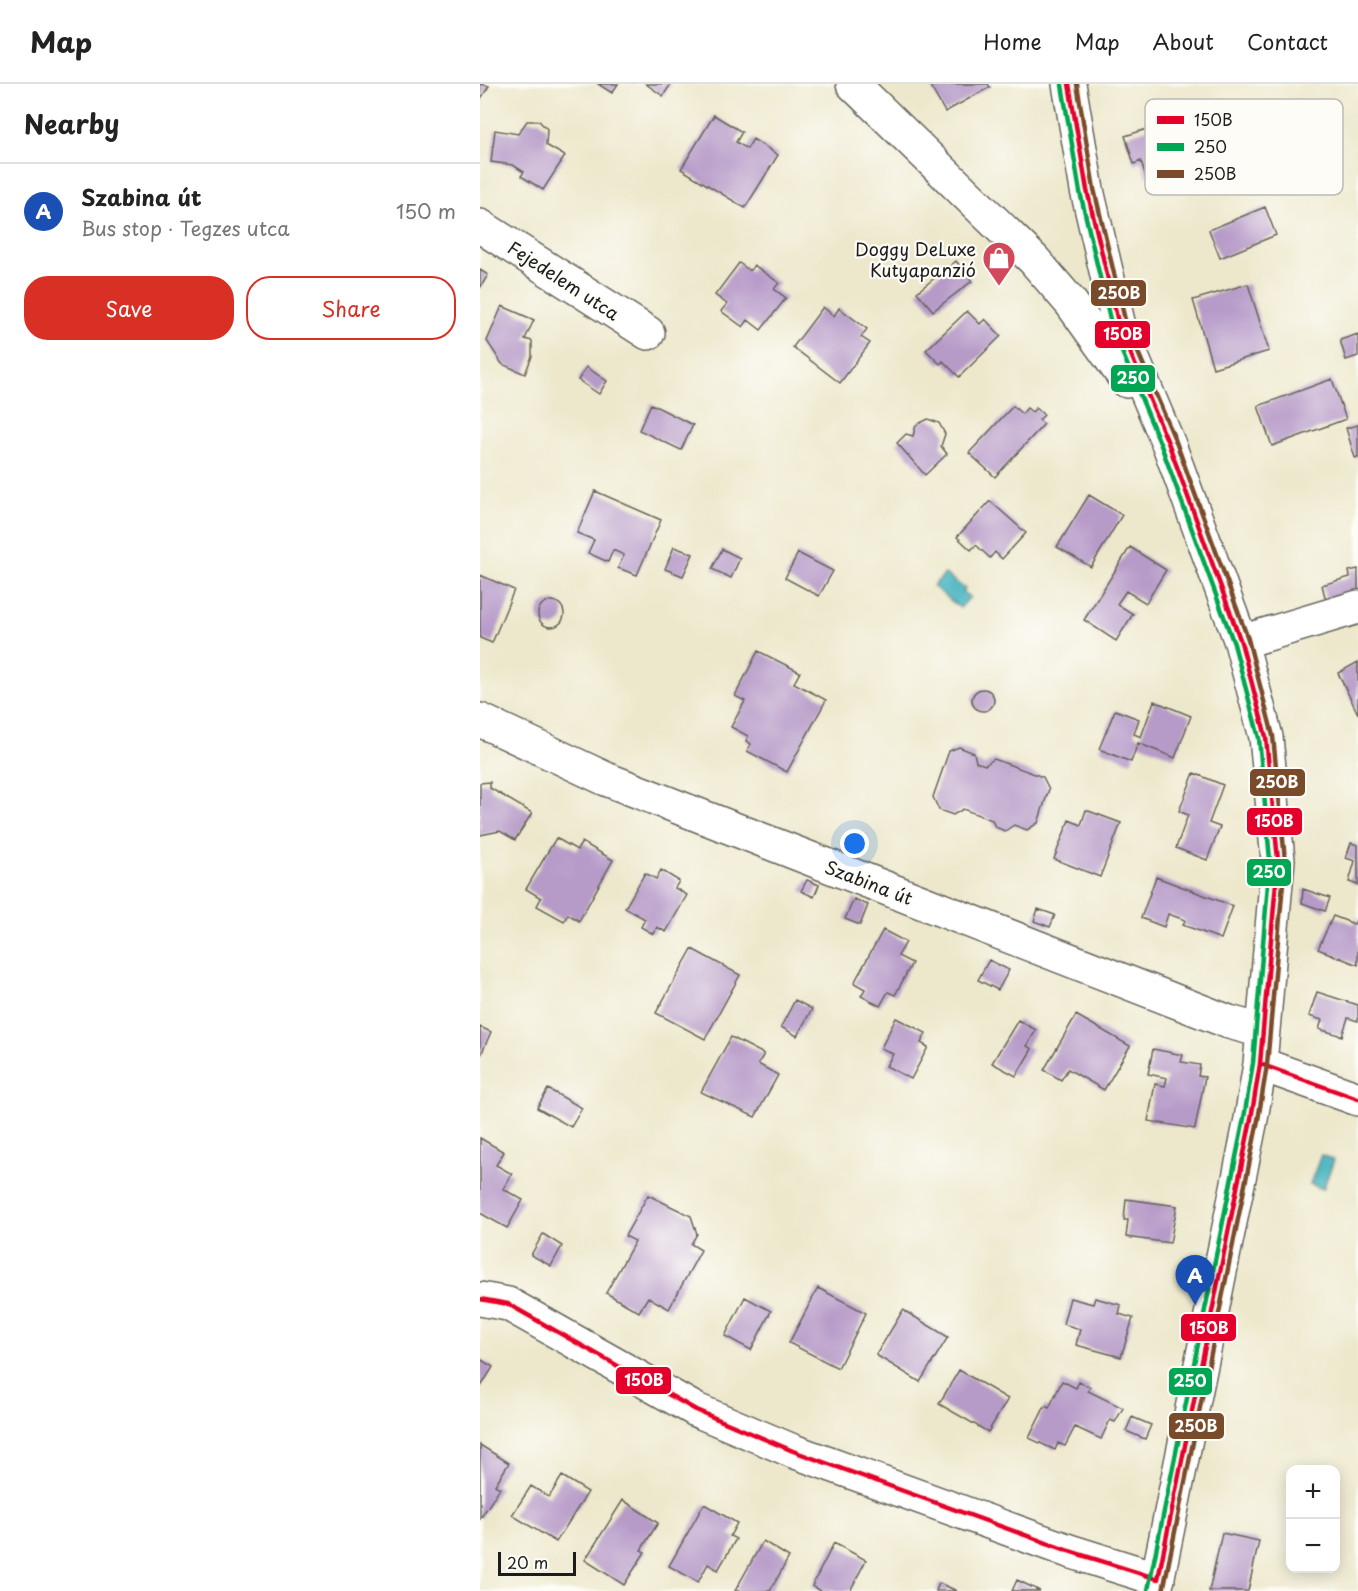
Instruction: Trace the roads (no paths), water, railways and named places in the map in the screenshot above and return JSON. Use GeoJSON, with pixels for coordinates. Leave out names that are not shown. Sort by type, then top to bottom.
{"type":"FeatureCollection","features":[{"type":"Feature","properties":{"kind":"street"},"geometry":{"type":"LineString","coordinates":[[853,84],[1034,260],[1071,303],[1103,346],[1169,445]]}},
{"type":"Feature","properties":{"kind":"street"},"geometry":{"type":"LineString","coordinates":[[480,1299],[508,1304],[696,1410],[793,1451],[1156,1585],[1249,1131],[1260,1064],[1278,860],[1276,822],[1266,737],[1241,642],[1169,445],[1119,326],[1087,190],[1069,84]]}},
{"type":"Feature","properties":{"kind":"street","name":"Fejedelem utca"},"geometry":{"type":"LineString","coordinates":[[480,226],[648,333]]}},
{"type":"Feature","properties":{"kind":"street"},"geometry":{"type":"LineString","coordinates":[[1241,642],[1358,607]]}},
{"type":"Feature","properties":{"kind":"street","name":"Szabina út"},"geometry":{"type":"LineString","coordinates":[[480,720],[606,779],[1229,1022],[1262,1031]]}},
{"type":"Feature","properties":{"kind":"street"},"geometry":{"type":"LineString","coordinates":[[1260,1064],[1358,1099]]}},
{"type":"Feature","properties":{"kind":"water"},"geometry":{"type":"Polygon","coordinates":[[[945,574],[965,589],[963,592],[970,597],[960,608],[933,586],[945,574]]]}},
{"type":"Feature","properties":{"kind":"water"},"geometry":{"type":"Polygon","coordinates":[[[1321,1155],[1334,1160],[1323,1189],[1310,1184],[1321,1155]]]}},
{"type":"Feature","properties":{"kind":"place","name":"Doggy DeLuxe Kutyapanzió"},"geometry":{"type":"Point","coordinates":[999,287]}},
{"type":"Feature","properties":{"kind":"place","name":"Szabina út"},"geometry":{"type":"Point","coordinates":[1195,1305]}}]}
